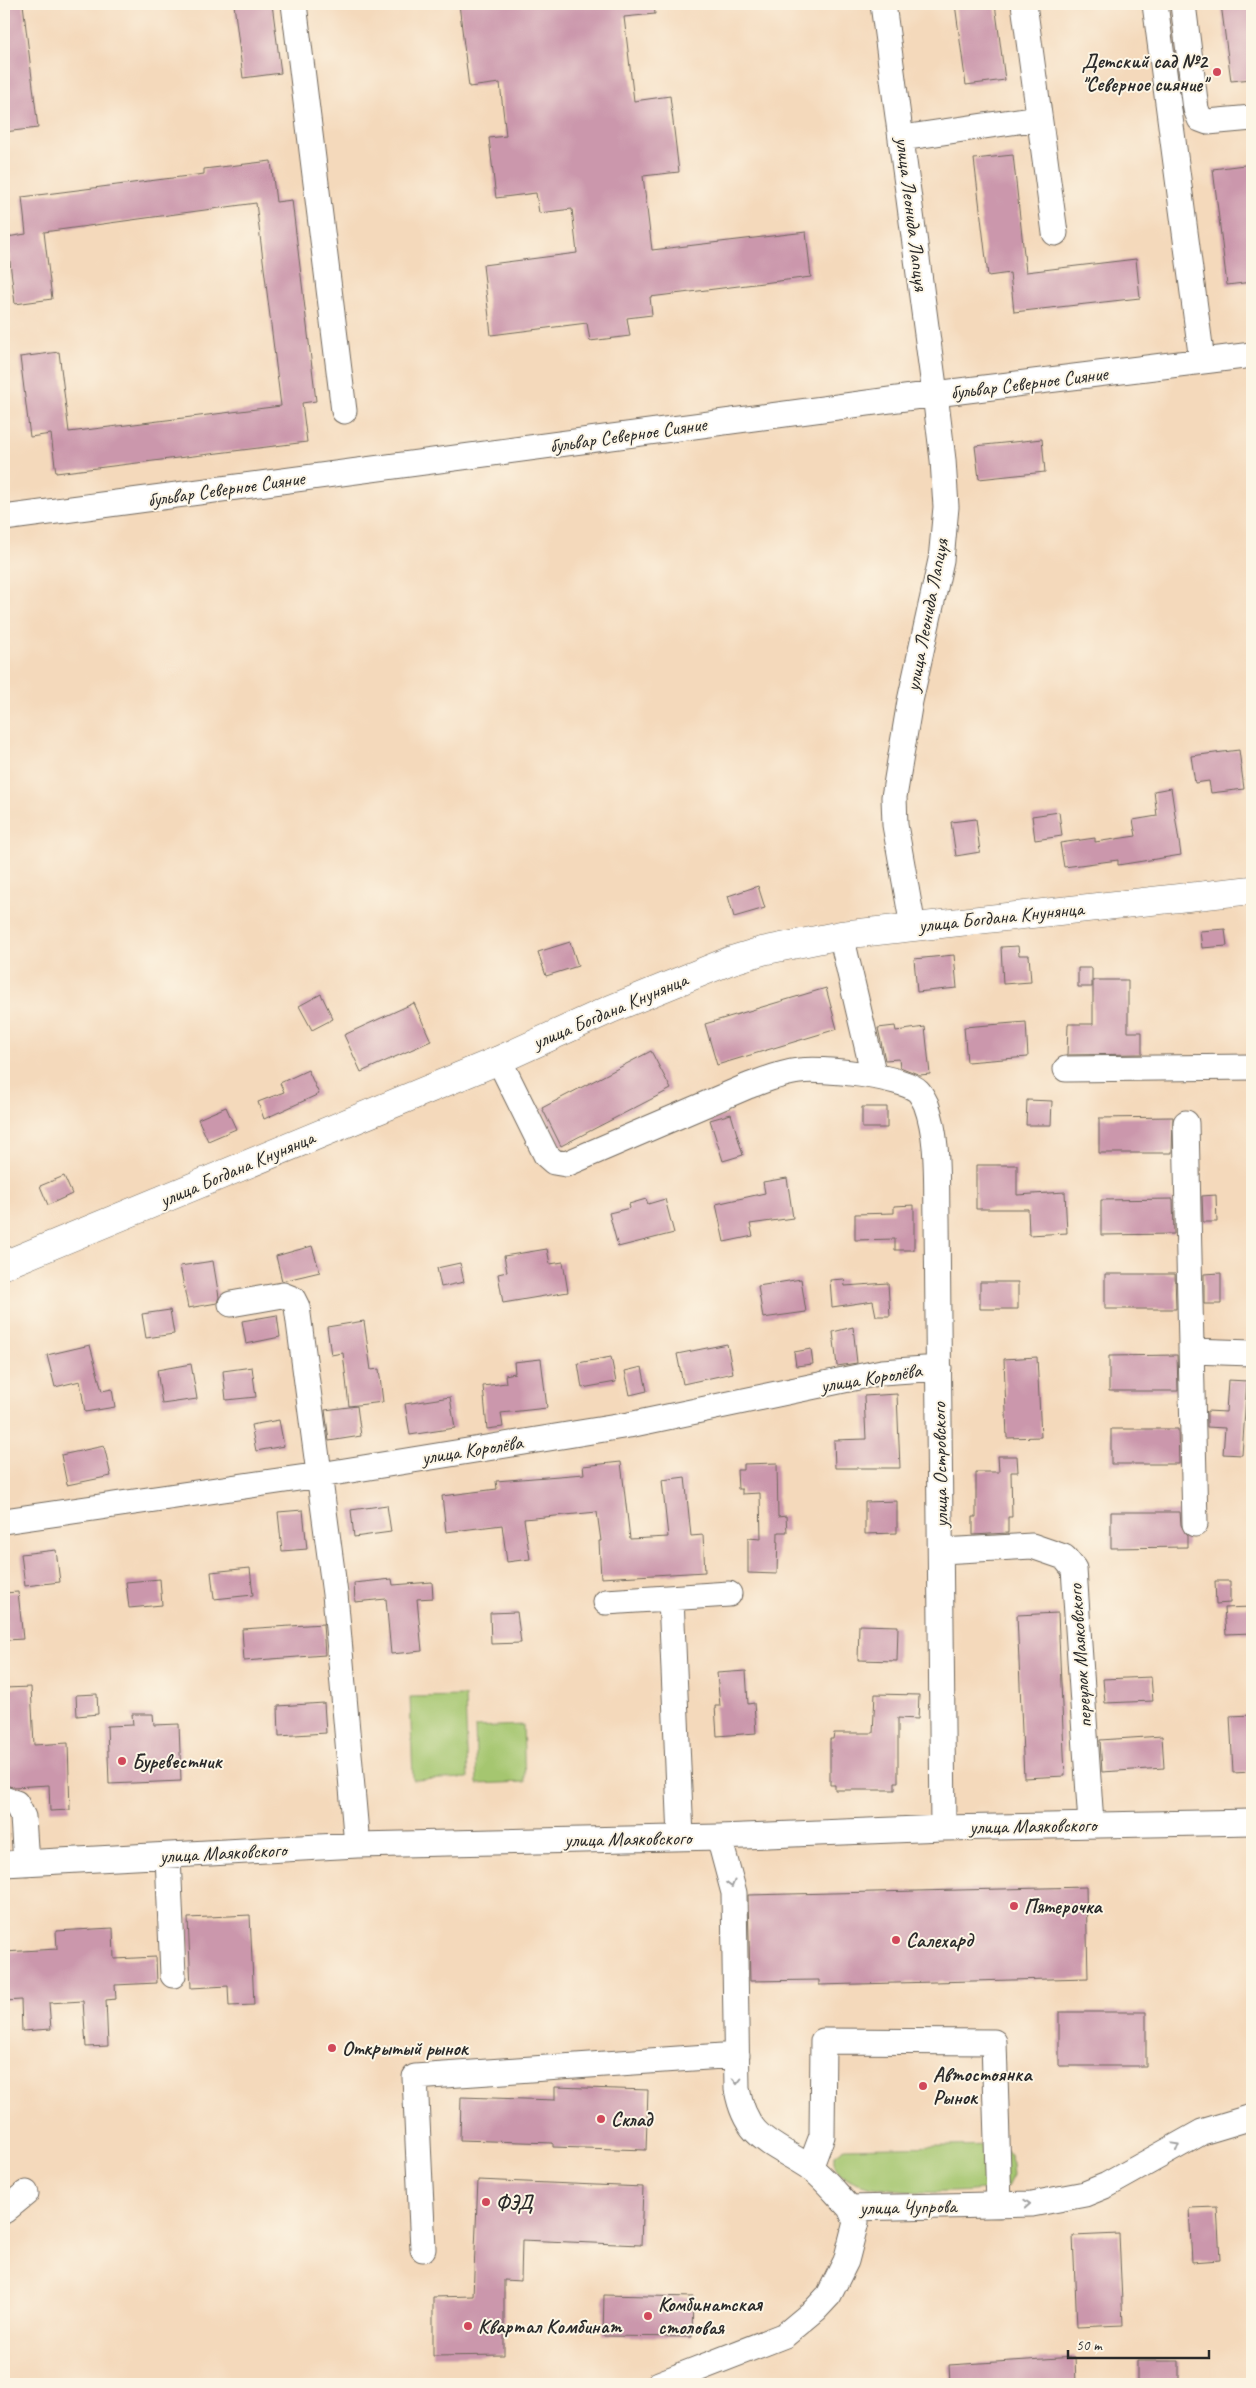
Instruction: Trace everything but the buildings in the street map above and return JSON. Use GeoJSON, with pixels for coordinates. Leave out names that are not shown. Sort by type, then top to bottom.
{"type":"FeatureCollection","features":[{"type":"Feature","properties":{"kind":"main road","name":"улица Богдана Кнунянца"},"geometry":{"type":"LineString","coordinates":[[4,1265],[499,1060],[611,1010],[730,961],[795,942],[840,935],[1252,890]]}},
{"type":"Feature","properties":{"kind":"street"},"geometry":{"type":"LineString","coordinates":[[294,4],[344,411]]}},
{"type":"Feature","properties":{"kind":"street","name":"улица Леонида Лапцуя"},"geometry":{"type":"LineString","coordinates":[[883,4],[935,394],[946,507],[941,560],[910,701],[894,797],[896,825],[913,927]]}},
{"type":"Feature","properties":{"kind":"street"},"geometry":{"type":"LineString","coordinates":[[1024,4],[1056,233]]}},
{"type":"Feature","properties":{"kind":"street"},"geometry":{"type":"LineString","coordinates":[[1155,4],[1202,361]]}},
{"type":"Feature","properties":{"kind":"street"},"geometry":{"type":"LineString","coordinates":[[1183,4],[1196,109],[1200,119],[1208,122],[1252,118]]}},
{"type":"Feature","properties":{"kind":"street"},"geometry":{"type":"LineString","coordinates":[[902,138],[1039,118]]}},
{"type":"Feature","properties":{"kind":"street","name":"бульвар Северное Сияние"},"geometry":{"type":"LineString","coordinates":[[4,518],[935,394],[1252,355]]}},
{"type":"Feature","properties":{"kind":"street"},"geometry":{"type":"LineString","coordinates":[[499,1060],[546,1155],[554,1162],[566,1164],[776,1076],[800,1071],[823,1071],[874,1076],[840,935]]}},
{"type":"Feature","properties":{"kind":"street"},"geometry":{"type":"LineString","coordinates":[[1066,1069],[1252,1067]]}},
{"type":"Feature","properties":{"kind":"street","name":"улица Островского"},"geometry":{"type":"LineString","coordinates":[[874,1076],[900,1082],[918,1090],[926,1103],[933,1134],[937,1218],[943,1828]]}},
{"type":"Feature","properties":{"kind":"street"},"geometry":{"type":"LineString","coordinates":[[1186,1123],[1195,1524]]}},
{"type":"Feature","properties":{"kind":"street"},"geometry":{"type":"LineString","coordinates":[[231,1304],[283,1295],[292,1299],[297,1307],[335,1594],[357,1845]]}},
{"type":"Feature","properties":{"kind":"street"},"geometry":{"type":"LineString","coordinates":[[1191,1351],[1252,1352]]}},
{"type":"Feature","properties":{"kind":"street","name":"улица Королёва"},"geometry":{"type":"LineString","coordinates":[[4,1521],[320,1475],[629,1424],[882,1372],[939,1368]]}},
{"type":"Feature","properties":{"kind":"street","name":"переулок Маяковского"},"geometry":{"type":"LineString","coordinates":[[941,1551],[1032,1546],[1064,1557],[1074,1569],[1091,1824]]}},
{"type":"Feature","properties":{"kind":"street"},"geometry":{"type":"LineString","coordinates":[[606,1602],[729,1594]]}},
{"type":"Feature","properties":{"kind":"street"},"geometry":{"type":"LineString","coordinates":[[671,1598],[681,1838]]}},
{"type":"Feature","properties":{"kind":"street"},"geometry":{"type":"LineString","coordinates":[[4,1799],[16,1803],[23,1817],[15,1863]]}},
{"type":"Feature","properties":{"kind":"street","name":"улица Маяковского"},"geometry":{"type":"LineString","coordinates":[[15,1863],[357,1845],[719,1837],[1091,1824],[1252,1822]]}},
{"type":"Feature","properties":{"kind":"street","name":"улица Чупрова"},"geometry":{"type":"LineString","coordinates":[[719,1837],[734,1894],[737,2089],[746,2121],[774,2147],[810,2168],[850,2208],[1032,2204],[1085,2194],[1107,2185],[1202,2132],[1252,2117]]}},
{"type":"Feature","properties":{"kind":"street"},"geometry":{"type":"LineString","coordinates":[[168,1856],[173,1975]]}},
{"type":"Feature","properties":{"kind":"street"},"geometry":{"type":"LineString","coordinates":[[810,2168],[822,2136],[823,2041],[994,2042],[1000,2205]]}},
{"type":"Feature","properties":{"kind":"street"},"geometry":{"type":"LineString","coordinates":[[423,2249],[408,2077],[737,2054]]}},
{"type":"Feature","properties":{"kind":"street"},"geometry":{"type":"LineString","coordinates":[[4,2211],[26,2193]]}},
{"type":"Feature","properties":{"kind":"street"},"geometry":{"type":"LineString","coordinates":[[659,2384],[786,2335],[815,2310],[828,2295],[846,2261],[856,2222],[850,2208]]}},
{"type":"Feature","properties":{"kind":"green space"},"geometry":{"type":"Polygon","coordinates":[[[465,1696],[468,1778],[413,1780],[410,1697],[465,1696]]]}},
{"type":"Feature","properties":{"kind":"green space"},"geometry":{"type":"Polygon","coordinates":[[[523,1725],[525,1782],[477,1784],[475,1727],[523,1725]]]}},
{"type":"Feature","properties":{"kind":"green space"},"geometry":{"type":"Polygon","coordinates":[[[998,2145],[1011,2154],[1013,2175],[1007,2187],[967,2191],[907,2191],[878,2188],[854,2182],[839,2171],[834,2156],[844,2148],[998,2145]]]}},
{"type":"Feature","properties":{"kind":"place","name":"Детский сад №2 \"Северное сияние\""},"geometry":{"type":"Point","coordinates":[1217,72]}},
{"type":"Feature","properties":{"kind":"place","name":"Буревестник"},"geometry":{"type":"Point","coordinates":[122,1761]}},
{"type":"Feature","properties":{"kind":"place","name":"Пятерочка"},"geometry":{"type":"Point","coordinates":[1014,1906]}},
{"type":"Feature","properties":{"kind":"place","name":"Салехард"},"geometry":{"type":"Point","coordinates":[896,1940]}},
{"type":"Feature","properties":{"kind":"place","name":"Открытый рынок"},"geometry":{"type":"Point","coordinates":[332,2048]}},
{"type":"Feature","properties":{"kind":"place","name":"Автостоянка Рынок"},"geometry":{"type":"Point","coordinates":[923,2086]}},
{"type":"Feature","properties":{"kind":"place","name":"Склад"},"geometry":{"type":"Point","coordinates":[601,2119]}},
{"type":"Feature","properties":{"kind":"place","name":"ФЭД"},"geometry":{"type":"Point","coordinates":[486,2202]}},
{"type":"Feature","properties":{"kind":"place","name":"Комбинатская столовая"},"geometry":{"type":"Point","coordinates":[648,2316]}},
{"type":"Feature","properties":{"kind":"place","name":"Квартал Комбинат"},"geometry":{"type":"Point","coordinates":[468,2326]}}]}
